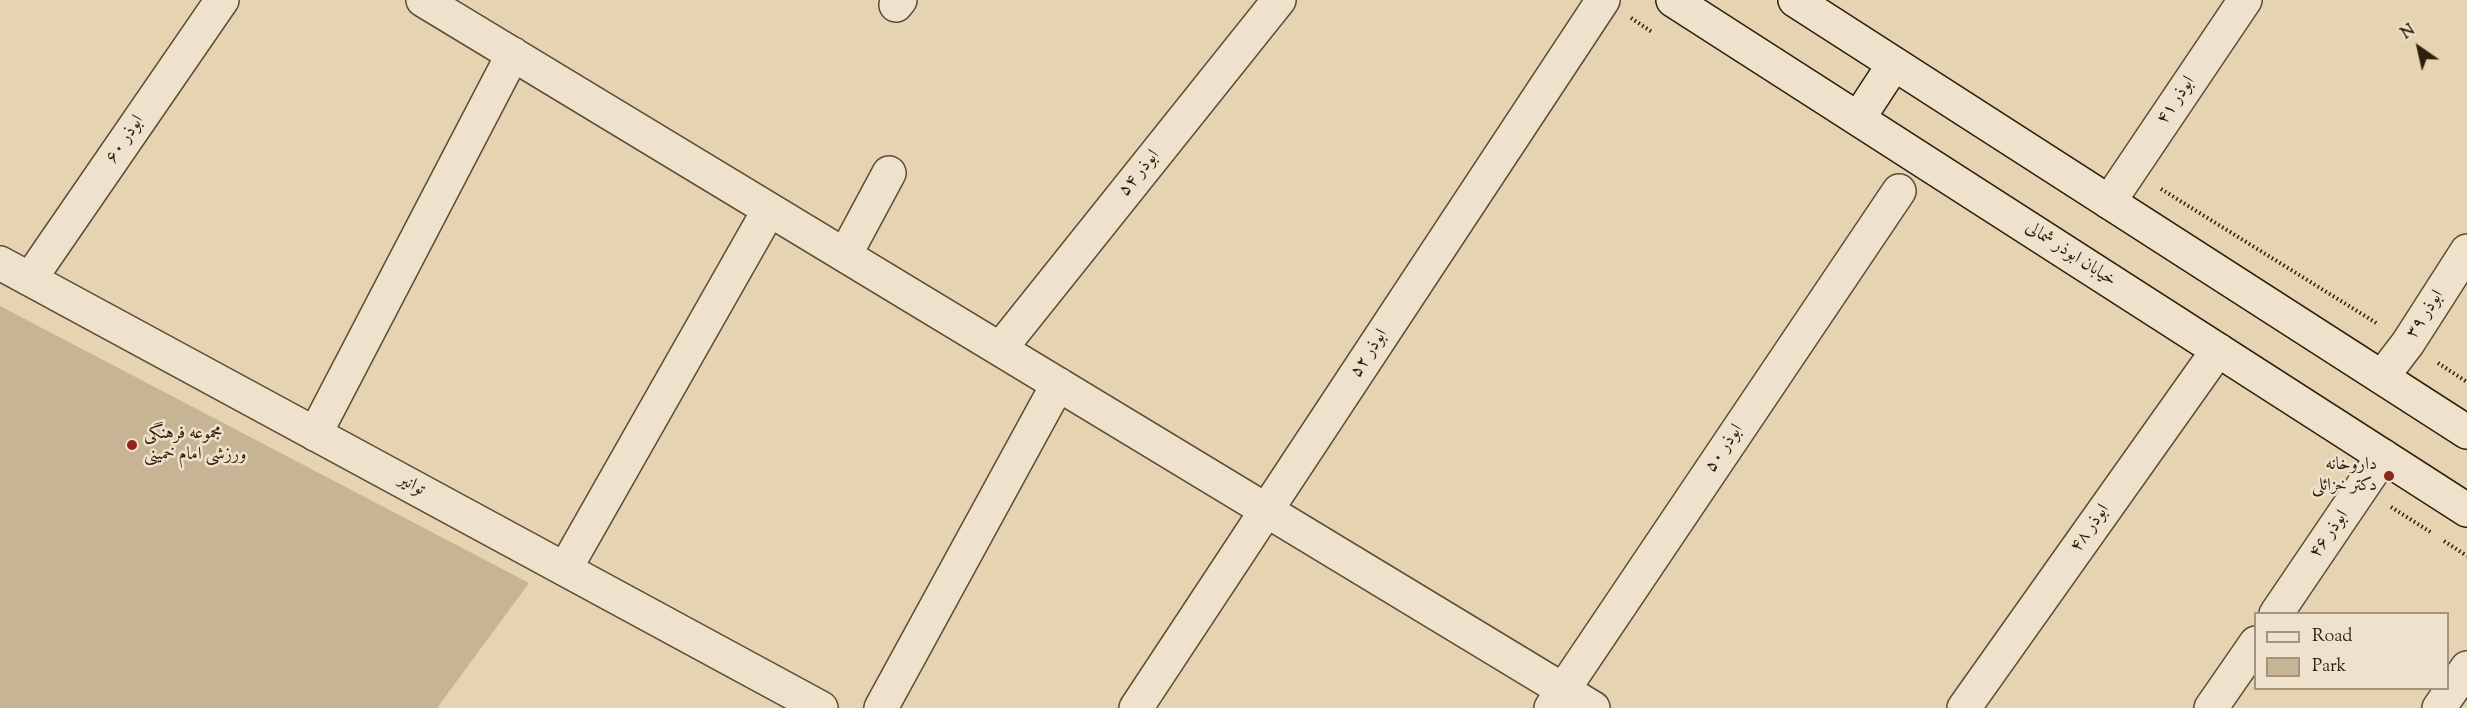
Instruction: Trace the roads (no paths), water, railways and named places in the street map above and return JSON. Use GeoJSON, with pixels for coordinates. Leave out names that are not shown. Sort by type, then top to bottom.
{"type":"FeatureCollection","features":[{"type":"Feature","properties":{"kind":"street","name":"ابوذر ۶۰"},"geometry":{"type":"LineString","coordinates":[[30,279],[222,0]]}},
{"type":"Feature","properties":{"kind":"street"},"geometry":{"type":"LineString","coordinates":[[423,0],[1266,511],[1558,699],[1593,708]]}},
{"type":"Feature","properties":{"kind":"street","name":"ابوذر ۵۴"},"geometry":{"type":"LineString","coordinates":[[1000,349],[1279,0]]}},
{"type":"Feature","properties":{"kind":"street","name":"ابوذر ۵۲"},"geometry":{"type":"LineString","coordinates":[[1136,708],[1603,0]]}},
{"type":"Feature","properties":{"kind":"street","name":"خیابان ابوذر شمالی"},"geometry":{"type":"LineString","coordinates":[[1673,0],[2467,510]]}},
{"type":"Feature","properties":{"kind":"street"},"geometry":{"type":"LineString","coordinates":[[1795,0],[2467,432]]}},
{"type":"Feature","properties":{"kind":"street","name":"ابوذر ۴۱"},"geometry":{"type":"LineString","coordinates":[[2109,202],[2245,0]]}},
{"type":"Feature","properties":{"kind":"street"},"geometry":{"type":"LineString","coordinates":[[315,434],[513,54]]}},
{"type":"Feature","properties":{"kind":"street"},"geometry":{"type":"LineString","coordinates":[[1858,119],[1894,64]]}},
{"type":"Feature","properties":{"kind":"street"},"geometry":{"type":"LineString","coordinates":[[845,255],[890,173]]}},
{"type":"Feature","properties":{"kind":"street","name":"ابوذر ۵۰"},"geometry":{"type":"LineString","coordinates":[[1558,699],[1899,191]]}},
{"type":"Feature","properties":{"kind":"street"},"geometry":{"type":"LineString","coordinates":[[565,569],[769,210]]}},
{"type":"Feature","properties":{"kind":"street","name":"ابوذر ۳۹"},"geometry":{"type":"LineString","coordinates":[[2382,377],[2408,343],[2467,251]]}},
{"type":"Feature","properties":{"kind":"street","name":"توانیر"},"geometry":{"type":"LineString","coordinates":[[0,263],[821,708]]}},
{"type":"Feature","properties":{"kind":"street","name":"ابوذر ۴۸"},"geometry":{"type":"LineString","coordinates":[[1964,708],[2218,350]]}},
{"type":"Feature","properties":{"kind":"street"},"geometry":{"type":"LineString","coordinates":[[881,708],[1058,384]]}},
{"type":"Feature","properties":{"kind":"street","name":"ابوذر ۴۶"},"geometry":{"type":"LineString","coordinates":[[2277,612],[2383,456]]}},
{"type":"Feature","properties":{"kind":"street"},"geometry":{"type":"LineString","coordinates":[[2211,708],[2254,646]]}},
{"type":"Feature","properties":{"kind":"street"},"geometry":{"type":"LineString","coordinates":[[2439,708],[2467,668]]}},
{"type":"Feature","properties":{"kind":"place","name":"مجموعه فرهنگی ورزشی امام خمینی"},"geometry":{"type":"Point","coordinates":[132,445]}},
{"type":"Feature","properties":{"kind":"place","name":"داروخانه دکتر خزائلی"},"geometry":{"type":"Point","coordinates":[2389,476]}}]}
